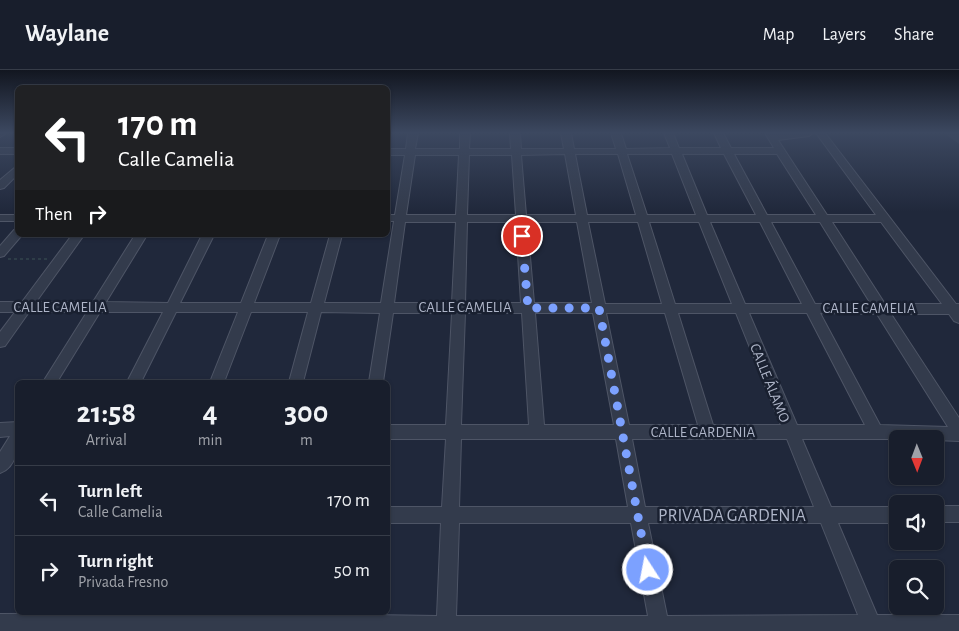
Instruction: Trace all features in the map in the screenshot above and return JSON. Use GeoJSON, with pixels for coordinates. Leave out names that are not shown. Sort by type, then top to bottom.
{"type":"FeatureCollection","features":[{"type":"Feature","properties":{"kind":"street"},"geometry":{"type":"LineString","coordinates":[[376,380],[410,159]]}},
{"type":"Feature","properties":{"kind":"street"},"geometry":{"type":"LineString","coordinates":[[446,628],[464,159]]}},
{"type":"Feature","properties":{"kind":"street"},"geometry":{"type":"LineString","coordinates":[[517,159],[537,432]]}},
{"type":"Feature","properties":{"kind":"street"},"geometry":{"type":"LineString","coordinates":[[570,159],[659,628]]}},
{"type":"Feature","properties":{"kind":"street"},"geometry":{"type":"LineString","coordinates":[[624,159],[708,433]]}},
{"type":"Feature","properties":{"kind":"street","name":"CALLE ÁLAMO"},"geometry":{"type":"LineString","coordinates":[[678,159],[873,628]]}},
{"type":"Feature","properties":{"kind":"street"},"geometry":{"type":"LineString","coordinates":[[731,159],[876,432]]}},
{"type":"Feature","properties":{"kind":"street"},"geometry":{"type":"LineString","coordinates":[[785,159],[959,432]]}},
{"type":"Feature","properties":{"kind":"street"},"geometry":{"type":"LineString","coordinates":[[839,159],[957,312]]}},
{"type":"Feature","properties":{"kind":"street"},"geometry":{"type":"LineString","coordinates":[[0,186],[15,171]]}},
{"type":"Feature","properties":{"kind":"street"},"geometry":{"type":"LineString","coordinates":[[0,218],[15,218]]}},
{"type":"Feature","properties":{"kind":"street"},"geometry":{"type":"LineString","coordinates":[[390,218],[884,219]]}},
{"type":"Feature","properties":{"kind":"street"},"geometry":{"type":"LineString","coordinates":[[0,254],[15,236]]}},
{"type":"Feature","properties":{"kind":"street"},"geometry":{"type":"LineString","coordinates":[[0,342],[77,237]]}},
{"type":"Feature","properties":{"kind":"street"},"geometry":{"type":"LineString","coordinates":[[51,380],[140,237]]}},
{"type":"Feature","properties":{"kind":"street"},"geometry":{"type":"LineString","coordinates":[[135,380],[207,237]]}},
{"type":"Feature","properties":{"kind":"street"},"geometry":{"type":"LineString","coordinates":[[218,380],[273,237]]}},
{"type":"Feature","properties":{"kind":"street"},"geometry":{"type":"LineString","coordinates":[[297,380],[335,237]]}},
{"type":"Feature","properties":{"kind":"street","name":"CALLE CAMELIA"},"geometry":{"type":"LineString","coordinates":[[0,308],[317,306],[880,308],[957,312]]}},
{"type":"Feature","properties":{"kind":"street"},"geometry":{"type":"LineString","coordinates":[[0,430],[15,430]]}},
{"type":"Feature","properties":{"kind":"street","name":"CALLE GARDENIA"},"geometry":{"type":"LineString","coordinates":[[390,432],[959,432]]}},
{"type":"Feature","properties":{"kind":"street"},"geometry":{"type":"LineString","coordinates":[[0,466],[15,442]]}},
{"type":"Feature","properties":{"kind":"street"},"geometry":{"type":"LineString","coordinates":[[944,514],[959,514]]}},
{"type":"Feature","properties":{"kind":"street","name":"PRIVADA GARDENIA"},"geometry":{"type":"LineString","coordinates":[[390,515],[889,515]]}},
{"type":"Feature","properties":{"kind":"street"},"geometry":{"type":"LineString","coordinates":[[11,623],[129,618],[446,628],[873,628],[959,625]]}},
{"type":"Feature","properties":{"kind":"path"},"geometry":{"type":"LineString","coordinates":[[0,259],[61,259]]}},
{"type":"Feature","properties":{"kind":"route"},"geometry":{"type":"LineString","coordinates":[[522,236],[528,308],[599,308],[648,570]]}}]}
